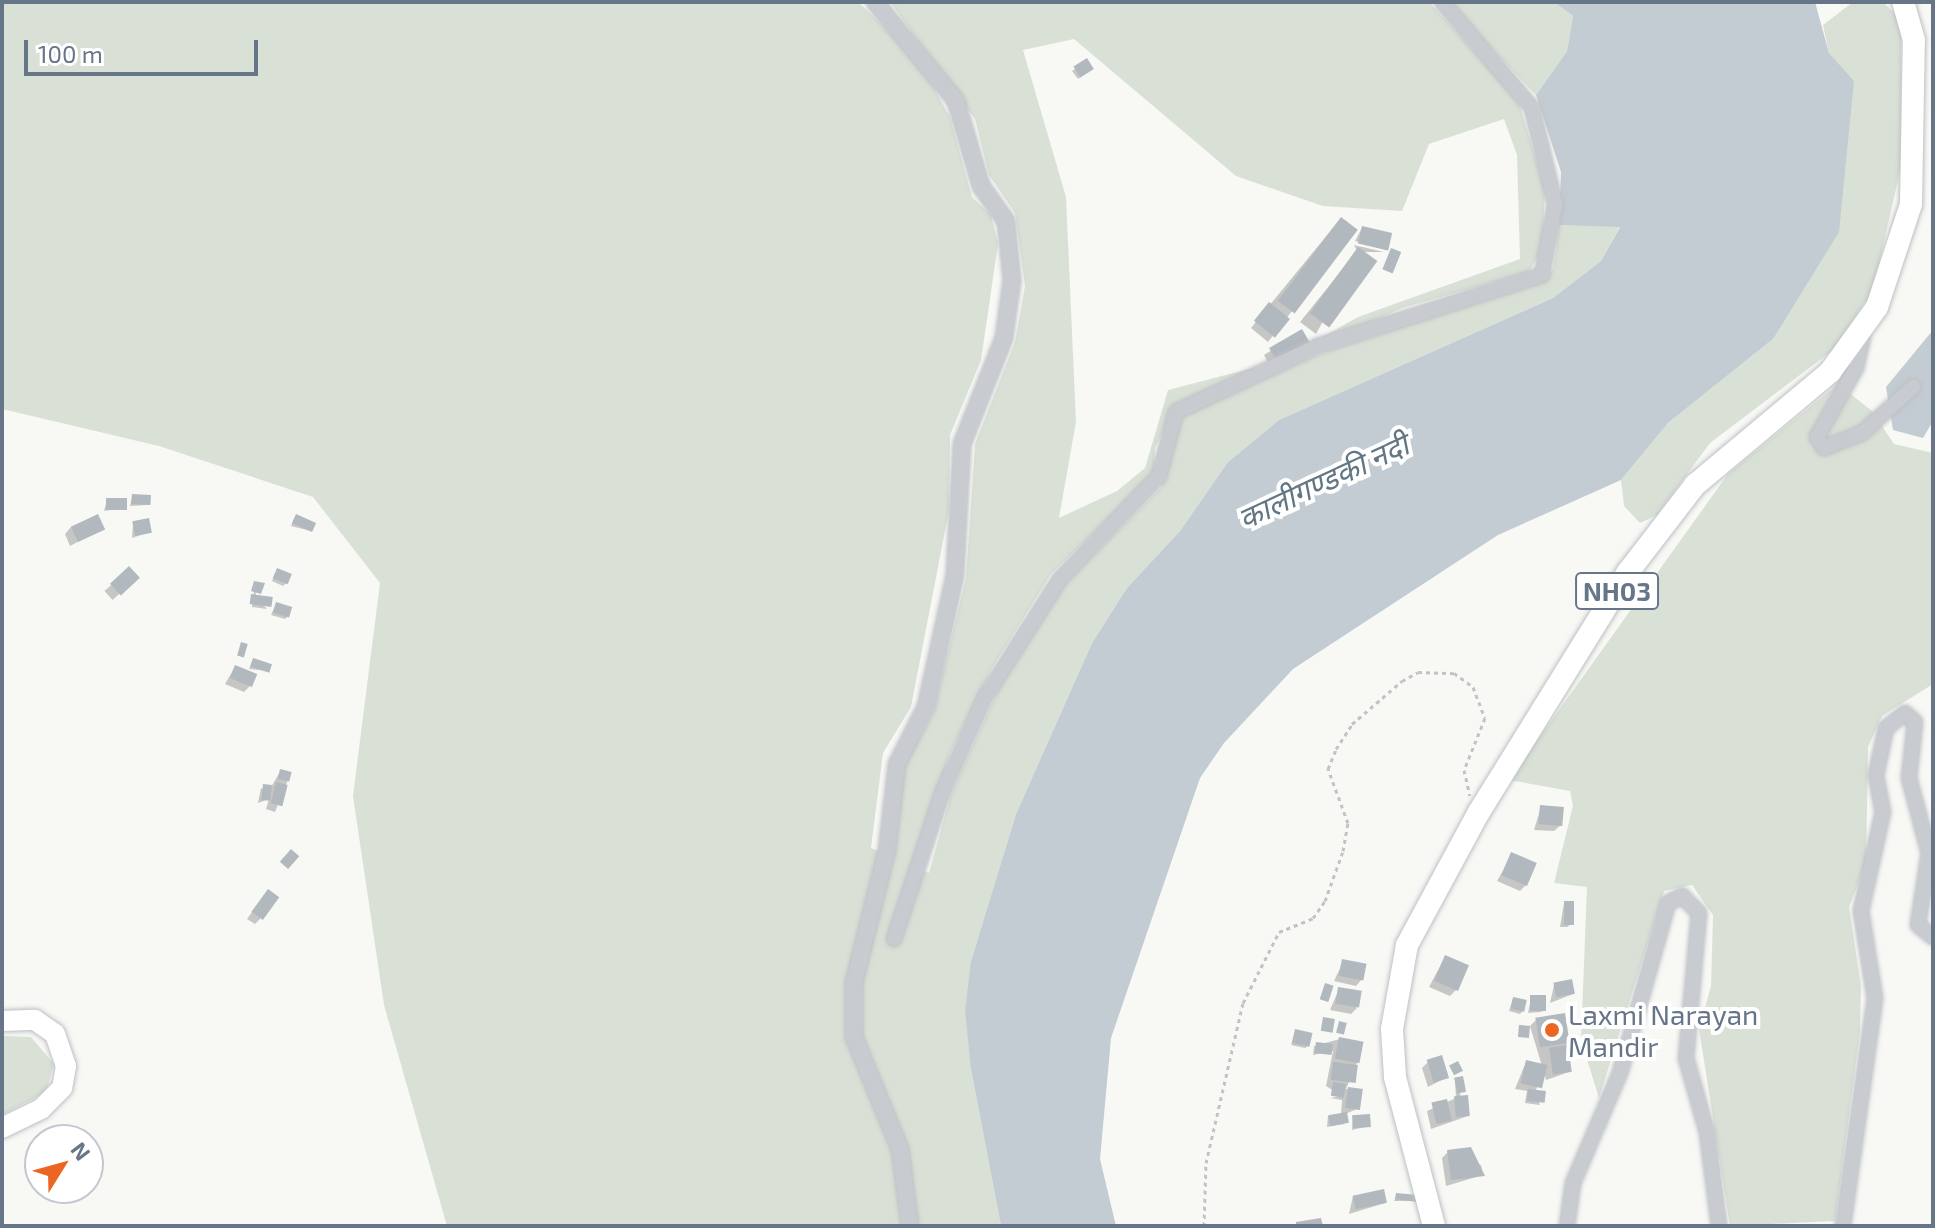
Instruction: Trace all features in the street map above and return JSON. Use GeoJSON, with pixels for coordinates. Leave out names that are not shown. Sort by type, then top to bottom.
{"type":"FeatureCollection","features":[{"type":"Feature","properties":{"kind":"highway","name":"NH03"},"geometry":{"type":"LineString","coordinates":[[1434,1226],[1397,1104],[1392,1029],[1407,945],[1479,812],[1628,572],[1695,485],[1830,372],[1877,307],[1911,204],[1914,40],[1903,2]]}},
{"type":"Feature","properties":{"kind":"main road"},"geometry":{"type":"LineString","coordinates":[[2,1021],[35,1020],[55,1034],[66,1066],[52,1099],[2,1128]]}},
{"type":"Feature","properties":{"kind":"street"},"geometry":{"type":"LineString","coordinates":[[875,2],[956,101],[981,186],[1006,221],[1012,280],[1004,338],[962,444],[955,575],[926,707],[897,764],[887,850],[854,982],[854,1037],[900,1149],[910,1226]]}},
{"type":"Feature","properties":{"kind":"street"},"geometry":{"type":"LineString","coordinates":[[894,939],[943,791],[985,697],[1060,579],[1159,476],[1176,412],[1318,346],[1542,275],[1555,204],[1532,108],[1442,2]]}},
{"type":"Feature","properties":{"kind":"street"},"geometry":{"type":"LineString","coordinates":[[1877,307],[1856,368],[1817,437],[1824,448],[1843,446],[1913,387]]}},
{"type":"Feature","properties":{"kind":"street"},"geometry":{"type":"LineString","coordinates":[[1843,1226],[1875,998],[1861,911],[1883,812],[1876,775],[1886,728],[1905,713],[1915,722],[1909,778],[1929,853],[1918,925],[1933,937]]}},
{"type":"Feature","properties":{"kind":"street"},"geometry":{"type":"LineString","coordinates":[[1567,1226],[1573,1183],[1620,1073],[1668,903],[1682,896],[1699,913],[1686,1058],[1707,1132],[1719,1226]]}},
{"type":"Feature","properties":{"kind":"path"},"geometry":{"type":"LineString","coordinates":[[1204,1226],[1206,1163],[1243,1003],[1279,932],[1313,918],[1325,901],[1343,851],[1348,823],[1328,769],[1352,724],[1418,672],[1454,673],[1483,704],[1485,718],[1464,770],[1479,812]]}},
{"type":"Feature","properties":{"kind":"shaded area"},"geometry":{"type":"Polygon","coordinates":[[[2,2],[858,2],[921,65],[950,117],[972,197],[991,215],[998,244],[981,360],[950,435],[949,510],[911,707],[883,753],[871,848],[890,856],[902,769],[933,714],[966,578],[975,444],[1015,342],[1025,286],[1015,213],[989,175],[975,119],[890,2],[1429,2],[1518,99],[1545,190],[1542,249],[1529,272],[1402,308],[1173,410],[1155,448],[1154,474],[1051,574],[991,670],[950,753],[913,866],[929,873],[951,794],[1000,686],[1060,589],[1161,487],[1174,425],[1203,401],[1339,347],[1542,282],[1553,269],[1559,225],[1620,226],[1601,261],[1553,298],[1279,420],[1228,462],[1180,531],[1127,588],[1092,643],[1016,814],[971,961],[971,1069],[1001,1226],[447,1226],[384,1005],[353,796],[380,583],[313,497],[159,446],[2,409],[2,2]],[[1074,39],[1023,50],[1066,197],[1076,422],[1059,518],[1117,491],[1145,468],[1168,390],[1280,361],[1358,317],[1520,259],[1517,155],[1504,119],[1429,144],[1402,211],[1323,206],[1236,176],[1074,39]]]}},
{"type":"Feature","properties":{"kind":"shaded area"},"geometry":{"type":"Polygon","coordinates":[[[1447,2],[1554,2],[1573,16],[1567,51],[1536,95],[1447,2]]]}},
{"type":"Feature","properties":{"kind":"shaded area"},"geometry":{"type":"Polygon","coordinates":[[[1853,2],[1883,2],[1901,20],[1901,167],[1873,290],[1833,350],[1710,443],[1657,515],[1640,523],[1624,506],[1621,480],[1668,423],[1773,339],[1853,81],[1829,53],[1823,25],[1853,2]]]}},
{"type":"Feature","properties":{"kind":"shaded area"},"geometry":{"type":"Polygon","coordinates":[[[1838,384],[1872,411],[1894,444],[1933,453],[1933,684],[1882,716],[1868,747],[1866,863],[1849,907],[1861,986],[1860,1032],[1835,1221],[1730,1226],[1699,1029],[1711,986],[1713,915],[1692,885],[1664,891],[1599,1098],[1581,1040],[1587,887],[1554,883],[1573,806],[1570,791],[1509,780],[1728,474],[1838,384]]]}},
{"type":"Feature","properties":{"kind":"shaded area"},"geometry":{"type":"Polygon","coordinates":[[[2,1036],[31,1037],[54,1064],[46,1092],[2,1115],[2,1036]]]}},
{"type":"Feature","properties":{"kind":"water","name":"कालीगण्डकी नदी"},"geometry":{"type":"Polygon","coordinates":[[[1554,2],[1815,2],[1829,53],[1854,81],[1839,232],[1773,339],[1668,423],[1621,480],[1498,535],[1293,669],[1224,743],[1200,778],[1111,1038],[1100,1159],[1116,1226],[1001,1226],[971,1069],[965,1011],[971,961],[1016,814],[1092,643],[1127,588],[1180,531],[1228,462],[1279,420],[1553,298],[1601,261],[1620,227],[1559,225],[1561,172],[1536,95],[1567,51],[1573,16],[1554,2]]]}},
{"type":"Feature","properties":{"kind":"water"},"geometry":{"type":"Polygon","coordinates":[[[1933,330],[1933,421],[1923,438],[1893,430],[1886,387],[1933,330]]]}},
{"type":"Feature","properties":{"kind":"building"},"geometry":{"type":"Polygon","coordinates":[[[1087,58],[1094,69],[1080,78],[1073,66],[1087,58]]]}},
{"type":"Feature","properties":{"kind":"building"},"geometry":{"type":"Polygon","coordinates":[[[1341,217],[1358,230],[1295,313],[1278,301],[1341,217]]]}},
{"type":"Feature","properties":{"kind":"building"},"geometry":{"type":"Polygon","coordinates":[[[1362,226],[1392,233],[1388,251],[1358,244],[1362,226]]]}},
{"type":"Feature","properties":{"kind":"building"},"geometry":{"type":"Polygon","coordinates":[[[1358,247],[1377,261],[1329,327],[1310,313],[1358,247]]]}},
{"type":"Feature","properties":{"kind":"building"},"geometry":{"type":"Polygon","coordinates":[[[1391,248],[1401,252],[1393,273],[1382,269],[1391,248]]]}},
{"type":"Feature","properties":{"kind":"building"},"geometry":{"type":"Polygon","coordinates":[[[1269,302],[1290,319],[1275,338],[1254,321],[1269,302]]]}},
{"type":"Feature","properties":{"kind":"building"},"geometry":{"type":"Polygon","coordinates":[[[1302,329],[1310,343],[1277,362],[1269,348],[1302,329]]]}},
{"type":"Feature","properties":{"kind":"building"},"geometry":{"type":"Polygon","coordinates":[[[132,494],[151,495],[150,505],[131,504],[132,494]]]}},
{"type":"Feature","properties":{"kind":"building"},"geometry":{"type":"Polygon","coordinates":[[[106,498],[127,498],[127,510],[106,510],[106,498]]]}},
{"type":"Feature","properties":{"kind":"building"},"geometry":{"type":"Polygon","coordinates":[[[98,514],[105,529],[78,542],[71,527],[98,514]]]}},
{"type":"Feature","properties":{"kind":"building"},"geometry":{"type":"Polygon","coordinates":[[[296,514],[316,523],[312,532],[292,523],[296,514]]]}},
{"type":"Feature","properties":{"kind":"building"},"geometry":{"type":"Polygon","coordinates":[[[149,518],[152,533],[135,536],[132,521],[149,518]]]}},
{"type":"Feature","properties":{"kind":"building"},"geometry":{"type":"Polygon","coordinates":[[[129,566],[140,578],[121,595],[110,584],[129,566]]]}},
{"type":"Feature","properties":{"kind":"building"},"geometry":{"type":"Polygon","coordinates":[[[277,568],[292,574],[288,584],[273,578],[277,568]]]}},
{"type":"Feature","properties":{"kind":"building"},"geometry":{"type":"Polygon","coordinates":[[[254,581],[265,583],[261,594],[251,591],[254,581]]]}},
{"type":"Feature","properties":{"kind":"building"},"geometry":{"type":"Polygon","coordinates":[[[251,594],[273,597],[271,607],[250,604],[251,594]]]}},
{"type":"Feature","properties":{"kind":"building"},"geometry":{"type":"Polygon","coordinates":[[[276,602],[292,607],[289,617],[273,613],[276,602]]]}},
{"type":"Feature","properties":{"kind":"building"},"geometry":{"type":"Polygon","coordinates":[[[241,642],[248,644],[244,657],[237,655],[241,642]]]}},
{"type":"Feature","properties":{"kind":"building"},"geometry":{"type":"Polygon","coordinates":[[[253,658],[272,664],[269,673],[250,667],[253,658]]]}},
{"type":"Feature","properties":{"kind":"building"},"geometry":{"type":"Polygon","coordinates":[[[235,665],[257,674],[252,687],[230,678],[235,665]]]}},
{"type":"Feature","properties":{"kind":"building"},"geometry":{"type":"Polygon","coordinates":[[[280,769],[292,772],[289,782],[278,779],[280,769]]]}},
{"type":"Feature","properties":{"kind":"building"},"geometry":{"type":"Polygon","coordinates":[[[276,782],[288,785],[282,806],[271,803],[276,782]]]}},
{"type":"Feature","properties":{"kind":"building"},"geometry":{"type":"Polygon","coordinates":[[[263,784],[272,785],[270,801],[261,800],[263,784]]]}},
{"type":"Feature","properties":{"kind":"building"},"geometry":{"type":"Polygon","coordinates":[[[1540,805],[1564,807],[1562,826],[1538,824],[1540,805]]]}},
{"type":"Feature","properties":{"kind":"building"},"geometry":{"type":"Polygon","coordinates":[[[291,849],[299,856],[288,869],[280,862],[291,849]]]}},
{"type":"Feature","properties":{"kind":"building"},"geometry":{"type":"Polygon","coordinates":[[[1511,852],[1537,863],[1527,886],[1501,875],[1511,852]]]}},
{"type":"Feature","properties":{"kind":"building"},"geometry":{"type":"Polygon","coordinates":[[[268,889],[279,897],[263,920],[252,912],[268,889]]]}},
{"type":"Feature","properties":{"kind":"building"},"geometry":{"type":"Polygon","coordinates":[[[1564,901],[1574,901],[1574,925],[1564,925],[1564,901]]]}},
{"type":"Feature","properties":{"kind":"building"},"geometry":{"type":"Polygon","coordinates":[[[1445,955],[1469,965],[1458,991],[1434,981],[1445,955]]]}},
{"type":"Feature","properties":{"kind":"building"},"geometry":{"type":"Polygon","coordinates":[[[1342,959],[1367,964],[1363,980],[1339,976],[1342,959]]]}},
{"type":"Feature","properties":{"kind":"building"},"geometry":{"type":"Polygon","coordinates":[[[1572,979],[1575,994],[1556,997],[1553,983],[1572,979]]]}},
{"type":"Feature","properties":{"kind":"building"},"geometry":{"type":"Polygon","coordinates":[[[1325,983],[1334,986],[1328,1002],[1320,999],[1325,983]]]}},
{"type":"Feature","properties":{"kind":"building"},"geometry":{"type":"Polygon","coordinates":[[[1338,987],[1362,991],[1359,1008],[1335,1004],[1338,987]]]}},
{"type":"Feature","properties":{"kind":"building"},"geometry":{"type":"Polygon","coordinates":[[[1530,995],[1546,995],[1546,1011],[1530,1011],[1530,995]]]}},
{"type":"Feature","properties":{"kind":"building"},"geometry":{"type":"Polygon","coordinates":[[[1513,997],[1527,1000],[1524,1012],[1511,1009],[1513,997]]]}},
{"type":"Feature","properties":{"kind":"building","name":"Laxmi Narayan Mandir"},"geometry":{"type":"Polygon","coordinates":[[[1565,1013],[1570,1043],[1540,1047],[1535,1018],[1565,1013]]]}},
{"type":"Feature","properties":{"kind":"building"},"geometry":{"type":"Polygon","coordinates":[[[1323,1017],[1335,1019],[1333,1033],[1321,1031],[1323,1017]]]}},
{"type":"Feature","properties":{"kind":"building"},"geometry":{"type":"Polygon","coordinates":[[[1339,1021],[1347,1023],[1344,1035],[1336,1033],[1339,1021]]]}},
{"type":"Feature","properties":{"kind":"building"},"geometry":{"type":"Polygon","coordinates":[[[1519,1025],[1530,1026],[1529,1038],[1518,1037],[1519,1025]]]}},
{"type":"Feature","properties":{"kind":"building"},"geometry":{"type":"Polygon","coordinates":[[[1295,1029],[1313,1033],[1309,1047],[1292,1043],[1295,1029]]]}},
{"type":"Feature","properties":{"kind":"building"},"geometry":{"type":"Polygon","coordinates":[[[1339,1037],[1364,1042],[1359,1063],[1335,1059],[1339,1037]]]}},
{"type":"Feature","properties":{"kind":"building"},"geometry":{"type":"Polygon","coordinates":[[[1316,1042],[1333,1044],[1332,1055],[1315,1053],[1316,1042]]]}},
{"type":"Feature","properties":{"kind":"building"},"geometry":{"type":"Polygon","coordinates":[[[1568,1045],[1572,1072],[1553,1074],[1549,1048],[1568,1045]]]}},
{"type":"Feature","properties":{"kind":"building"},"geometry":{"type":"Polygon","coordinates":[[[1442,1055],[1449,1078],[1434,1083],[1427,1060],[1442,1055]]]}},
{"type":"Feature","properties":{"kind":"building"},"geometry":{"type":"Polygon","coordinates":[[[1526,1060],[1547,1065],[1542,1088],[1521,1083],[1526,1060]]]}},
{"type":"Feature","properties":{"kind":"building"},"geometry":{"type":"Polygon","coordinates":[[[1458,1061],[1463,1071],[1454,1075],[1449,1066],[1458,1061]]]}},
{"type":"Feature","properties":{"kind":"building"},"geometry":{"type":"Polygon","coordinates":[[[1333,1062],[1358,1065],[1356,1083],[1331,1080],[1333,1062]]]}},
{"type":"Feature","properties":{"kind":"building"},"geometry":{"type":"Polygon","coordinates":[[[1463,1076],[1466,1092],[1457,1093],[1454,1078],[1463,1076]]]}},
{"type":"Feature","properties":{"kind":"building"},"geometry":{"type":"Polygon","coordinates":[[[1333,1082],[1346,1084],[1344,1098],[1331,1096],[1333,1082]]]}},
{"type":"Feature","properties":{"kind":"building"},"geometry":{"type":"Polygon","coordinates":[[[1348,1087],[1363,1089],[1360,1110],[1345,1108],[1348,1087]]]}},
{"type":"Feature","properties":{"kind":"building"},"geometry":{"type":"Polygon","coordinates":[[[1528,1089],[1546,1091],[1545,1103],[1527,1101],[1528,1089]]]}},
{"type":"Feature","properties":{"kind":"building"},"geometry":{"type":"Polygon","coordinates":[[[1468,1095],[1470,1116],[1456,1117],[1454,1096],[1468,1095]]]}},
{"type":"Feature","properties":{"kind":"building"},"geometry":{"type":"Polygon","coordinates":[[[1447,1099],[1452,1120],[1436,1124],[1431,1103],[1447,1099]]]}},
{"type":"Feature","properties":{"kind":"building"},"geometry":{"type":"Polygon","coordinates":[[[1347,1112],[1349,1123],[1330,1126],[1328,1115],[1347,1112]]]}},
{"type":"Feature","properties":{"kind":"building"},"geometry":{"type":"Polygon","coordinates":[[[1370,1114],[1371,1127],[1353,1128],[1352,1115],[1370,1114]]]}},
{"type":"Feature","properties":{"kind":"building"},"geometry":{"type":"Polygon","coordinates":[[[1471,1147],[1485,1176],[1451,1180],[1447,1150],[1471,1147]]]}},
{"type":"Feature","properties":{"kind":"building"},"geometry":{"type":"Polygon","coordinates":[[[1384,1189],[1387,1203],[1356,1209],[1353,1196],[1384,1189]]]}},
{"type":"Feature","properties":{"kind":"building"},"geometry":{"type":"Polygon","coordinates":[[[1396,1193],[1418,1195],[1417,1202],[1395,1199],[1396,1193]]]}},
{"type":"Feature","properties":{"kind":"building"},"geometry":{"type":"Polygon","coordinates":[[[1321,1218],[1323,1226],[1296,1226],[1296,1222],[1321,1218]]]}},
{"type":"Feature","properties":{"kind":"place","name":"Laxmi Narayan Mandir"},"geometry":{"type":"Point","coordinates":[1552,1030]}}]}
